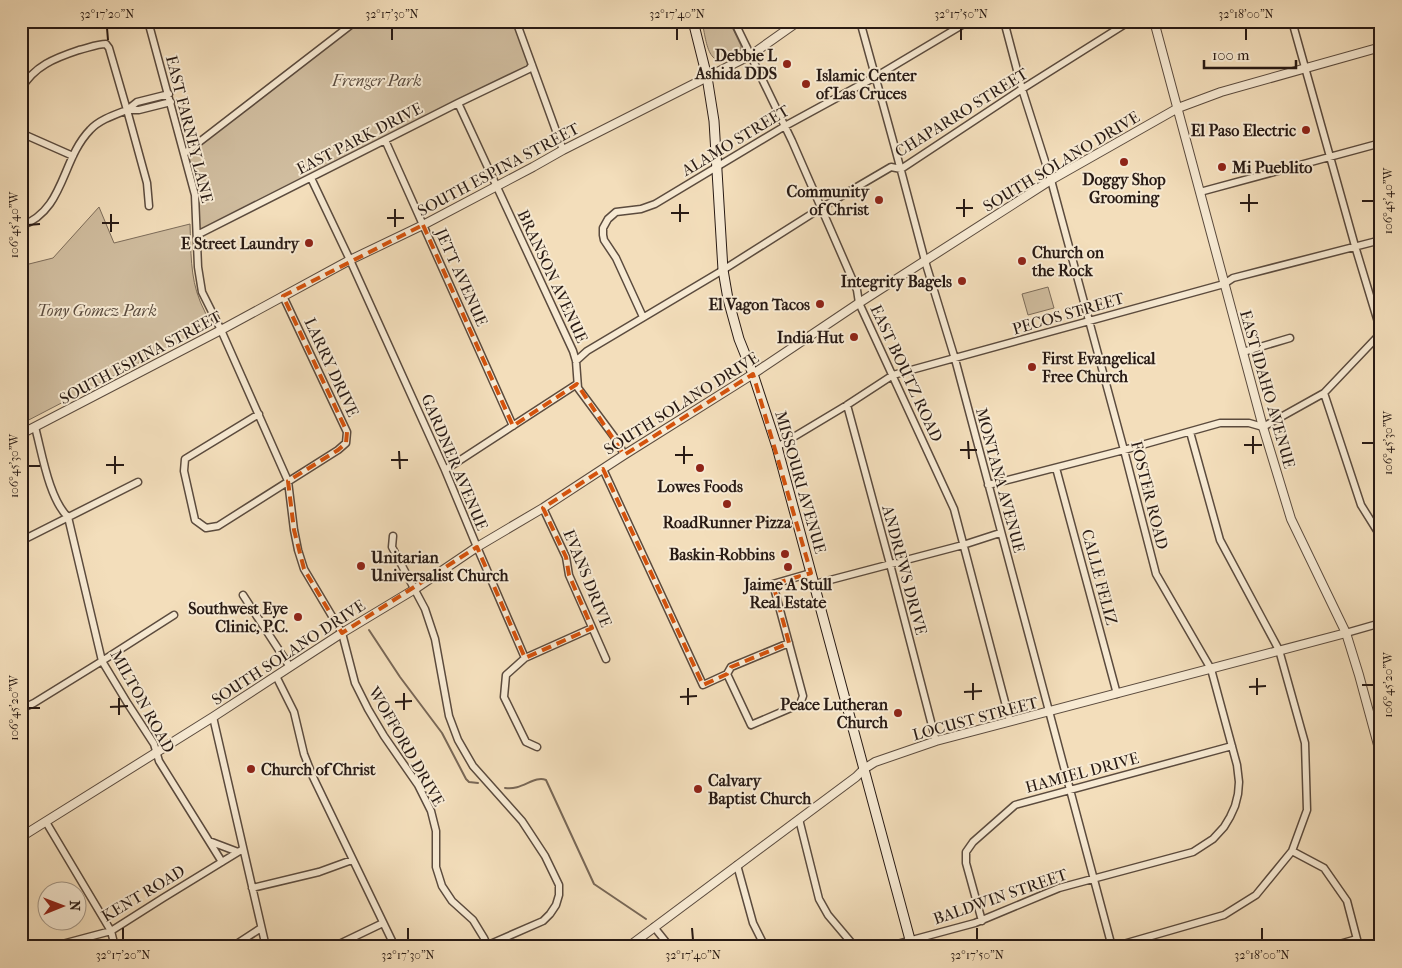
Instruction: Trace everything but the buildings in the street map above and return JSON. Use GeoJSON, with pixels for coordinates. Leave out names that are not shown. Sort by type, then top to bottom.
{"type":"FeatureCollection","features":[{"type":"Feature","properties":{"kind":"main road","name":"MISSOURI AVENUE"},"geometry":{"type":"LineString","coordinates":[[693,21],[707,76],[714,121],[723,270],[728,299],[734,322],[777,447],[911,944]]}},
{"type":"Feature","properties":{"kind":"street","name":"EAST FARNEY LANE"},"geometry":{"type":"LineString","coordinates":[[148,21],[195,195],[198,267],[202,292],[221,330]]}},
{"type":"Feature","properties":{"kind":"street"},"geometry":{"type":"LineString","coordinates":[[185,153],[356,21]]}},
{"type":"Feature","properties":{"kind":"street"},"geometry":{"type":"LineString","coordinates":[[516,21],[563,150]]}},
{"type":"Feature","properties":{"kind":"street","name":"EAST BOUTZ ROAD"},"geometry":{"type":"LineString","coordinates":[[734,21],[785,126],[857,290],[859,303],[954,509],[1010,721]]}},
{"type":"Feature","properties":{"kind":"street","name":"SOUTH ESPINA STREET"},"geometry":{"type":"LineString","coordinates":[[21,434],[221,330],[350,260],[424,225],[563,150],[751,54],[799,21]]}},
{"type":"Feature","properties":{"kind":"street","name":"MONTANA AVENUE"},"geometry":{"type":"LineString","coordinates":[[860,21],[925,261],[954,359],[1112,947]]}},
{"type":"Feature","properties":{"kind":"street","name":"ALAMO STREET"},"geometry":{"type":"LineString","coordinates":[[643,317],[616,258],[604,240],[605,224],[611,215],[616,212],[641,209],[655,204],[785,126],[876,77],[969,21]]}},
{"type":"Feature","properties":{"kind":"street","name":"FOSTER ROAD"},"geometry":{"type":"LineString","coordinates":[[1004,21],[1022,89],[1051,180],[1156,574],[1211,668],[1238,770],[1238,794],[1235,806],[1230,817],[1217,835],[1209,842],[1193,852],[1094,879]]}},
{"type":"Feature","properties":{"kind":"street","name":"CHAPARRO STREET"},"geometry":{"type":"LineString","coordinates":[[576,361],[643,317],[723,270],[821,208],[891,167],[901,169],[1022,89],[1130,21]]}},
{"type":"Feature","properties":{"kind":"street","name":"EAST IDAHO AVENUE"},"geometry":{"type":"LineString","coordinates":[[1154,21],[1263,427],[1291,519],[1346,633],[1381,756]]}},
{"type":"Feature","properties":{"kind":"street"},"geometry":{"type":"LineString","coordinates":[[988,485],[1220,423],[1249,423],[1263,427],[1324,393],[1381,333],[1292,21]]}},
{"type":"Feature","properties":{"kind":"street"},"geometry":{"type":"LineString","coordinates":[[21,89],[26,80],[47,62],[59,56],[106,44],[109,48],[147,183],[149,206]]}},
{"type":"Feature","properties":{"kind":"street","name":"SOUTH SOLANO DRIVE"},"geometry":{"type":"LineString","coordinates":[[21,837],[213,717],[342,633],[415,589],[477,547],[543,508],[1051,180],[1178,108],[1221,92],[1381,47]]}},
{"type":"Feature","properties":{"kind":"street","name":"EAST PARK DRIVE"},"geometry":{"type":"LineString","coordinates":[[197,235],[529,69],[532,65]]}},
{"type":"Feature","properties":{"kind":"street"},"geometry":{"type":"LineString","coordinates":[[21,226],[32,221],[49,206],[81,140],[91,128],[101,121],[127,110],[137,102],[168,94]]}},
{"type":"Feature","properties":{"kind":"street"},"geometry":{"type":"LineString","coordinates":[[127,110],[139,110],[171,102]]}},
{"type":"Feature","properties":{"kind":"street","name":"BRANSON AVENUE"},"geometry":{"type":"LineString","coordinates":[[458,103],[576,361],[577,384],[580,394],[618,442],[624,455]]}},
{"type":"Feature","properties":{"kind":"street"},"geometry":{"type":"LineString","coordinates":[[21,133],[73,156]]}},
{"type":"Feature","properties":{"kind":"street","name":"JETT AVENUE"},"geometry":{"type":"LineString","coordinates":[[385,140],[513,426]]}},
{"type":"Feature","properties":{"kind":"street"},"geometry":{"type":"LineString","coordinates":[[1200,192],[1381,143]]}},
{"type":"Feature","properties":{"kind":"street","name":"GARDNER AVENUE"},"geometry":{"type":"LineString","coordinates":[[311,178],[445,470],[525,658]]}},
{"type":"Feature","properties":{"kind":"street","name":"PECOS STREET"},"geometry":{"type":"LineString","coordinates":[[777,447],[893,375],[1224,284],[1232,278],[1381,240]]}},
{"type":"Feature","properties":{"kind":"street","name":"LARRY DRIVE"},"geometry":{"type":"LineString","coordinates":[[259,414],[185,459],[184,471],[195,520],[206,528],[218,526],[338,450],[346,443],[347,432],[283,296]]}},
{"type":"Feature","properties":{"kind":"street","name":"WOFFORD DRIVE"},"geometry":{"type":"LineString","coordinates":[[221,330],[288,481],[292,523],[304,569],[342,633],[356,683],[368,708],[384,736],[418,785],[431,811],[436,831],[436,867],[442,886],[452,901],[473,920],[488,946]]}},
{"type":"Feature","properties":{"kind":"street"},"geometry":{"type":"LineString","coordinates":[[1243,352],[1290,338]]}},
{"type":"Feature","properties":{"kind":"street"},"geometry":{"type":"LineString","coordinates":[[445,470],[577,384]]}},
{"type":"Feature","properties":{"kind":"street"},"geometry":{"type":"LineString","coordinates":[[1324,393],[1361,505],[1381,537]]}},
{"type":"Feature","properties":{"kind":"street","name":"ANDREWS DRIVE"},"geometry":{"type":"LineString","coordinates":[[847,405],[936,741]]}},
{"type":"Feature","properties":{"kind":"street","name":"MILTON ROAD"},"geometry":{"type":"LineString","coordinates":[[35,427],[54,497],[68,517],[102,661],[154,744],[159,760],[222,862]]}},
{"type":"Feature","properties":{"kind":"street"},"geometry":{"type":"LineString","coordinates":[[1112,947],[1224,915],[1256,895],[1292,852],[1307,810],[1304,743],[1279,650],[1220,540],[1190,432]]}},
{"type":"Feature","properties":{"kind":"street","name":"CALLE FELIZ"},"geometry":{"type":"LineString","coordinates":[[1056,468],[1116,694]]}},
{"type":"Feature","properties":{"kind":"street"},"geometry":{"type":"LineString","coordinates":[[603,469],[703,685],[727,674],[731,667],[789,643]]}},
{"type":"Feature","properties":{"kind":"street"},"geometry":{"type":"LineString","coordinates":[[21,541],[138,482]]}},
{"type":"Feature","properties":{"kind":"street","name":"EVANS DRIVE"},"geometry":{"type":"LineString","coordinates":[[543,508],[566,557],[569,575],[606,659]]}},
{"type":"Feature","properties":{"kind":"street"},"geometry":{"type":"LineString","coordinates":[[814,584],[963,545],[1000,533]]}},
{"type":"Feature","properties":{"kind":"street"},"geometry":{"type":"LineString","coordinates":[[393,536],[392,547],[425,610],[435,639],[449,716],[458,740],[473,766],[522,821],[545,856],[559,885],[559,895],[556,904],[550,914],[542,921],[488,946]]}},
{"type":"Feature","properties":{"kind":"street"},"geometry":{"type":"LineString","coordinates":[[763,587],[811,573]]}},
{"type":"Feature","properties":{"kind":"street"},"geometry":{"type":"LineString","coordinates":[[727,674],[751,725],[800,704],[803,696],[773,584]]}},
{"type":"Feature","properties":{"kind":"street"},"geometry":{"type":"LineString","coordinates":[[243,595],[290,667]]}},
{"type":"Feature","properties":{"kind":"street"},"geometry":{"type":"LineString","coordinates":[[21,709],[34,703],[174,615]]}},
{"type":"Feature","properties":{"kind":"street","name":"LOCUST STREET"},"geometry":{"type":"LineString","coordinates":[[628,947],[875,762],[936,741],[1381,623]]}},
{"type":"Feature","properties":{"kind":"street"},"geometry":{"type":"LineString","coordinates":[[537,747],[526,742],[504,697],[506,675],[525,658],[592,628]]}},
{"type":"Feature","properties":{"kind":"street"},"geometry":{"type":"LineString","coordinates":[[276,676],[294,712],[304,754],[313,777],[395,947]]}},
{"type":"Feature","properties":{"kind":"street"},"geometry":{"type":"LineString","coordinates":[[213,717],[240,850],[252,888],[266,947]]}},
{"type":"Feature","properties":{"kind":"street","name":"HAMIEL DRIVE"},"geometry":{"type":"LineString","coordinates":[[982,921],[966,859],[966,852],[970,845],[1016,804],[1232,746]]}},
{"type":"Feature","properties":{"kind":"street"},"geometry":{"type":"LineString","coordinates":[[798,820],[819,899],[828,915],[855,947]]}},
{"type":"Feature","properties":{"kind":"street"},"geometry":{"type":"LineString","coordinates":[[46,822],[111,931],[115,947]]}},
{"type":"Feature","properties":{"kind":"street"},"geometry":{"type":"LineString","coordinates":[[209,841],[240,850]]}},
{"type":"Feature","properties":{"kind":"street","name":"KENT ROAD"},"geometry":{"type":"LineString","coordinates":[[51,947],[111,931],[240,850]]}},
{"type":"Feature","properties":{"kind":"street"},"geometry":{"type":"LineString","coordinates":[[1292,852],[1324,868],[1346,901],[1359,947]]}},
{"type":"Feature","properties":{"kind":"street"},"geometry":{"type":"LineString","coordinates":[[252,888],[319,872],[352,860]]}},
{"type":"Feature","properties":{"kind":"street"},"geometry":{"type":"LineString","coordinates":[[737,865],[752,924],[765,947]]}},
{"type":"Feature","properties":{"kind":"street","name":"BALDWIN STREET"},"geometry":{"type":"LineString","coordinates":[[886,947],[911,944],[982,921],[1053,890],[1094,879]]}},
{"type":"Feature","properties":{"kind":"street"},"geometry":{"type":"LineString","coordinates":[[333,947],[383,924]]}},
{"type":"Feature","properties":{"kind":"street"},"geometry":{"type":"LineString","coordinates":[[654,927],[670,947]]}},
{"type":"Feature","properties":{"kind":"street"},"geometry":{"type":"LineString","coordinates":[[232,947],[261,928]]}},
{"type":"Feature","properties":{"kind":"street"},"geometry":{"type":"LineString","coordinates":[[1330,947],[1357,939]]}},
{"type":"Feature","properties":{"kind":"highlighted area"},"geometry":{"type":"Polygon","coordinates":[[[423,225],[513,426],[577,384],[624,455],[753,374],[811,573],[773,584],[789,643],[731,667],[727,674],[703,685],[603,469],[543,508],[566,557],[569,575],[592,628],[525,658],[477,547],[342,633],[304,569],[294,530],[288,481],[338,450],[346,443],[347,432],[283,296],[423,225]]]}},
{"type":"Feature","properties":{"kind":"green space","name":"Frenger Park"},"geometry":{"type":"Polygon","coordinates":[[[358,21],[516,21],[532,65],[197,235],[195,195],[185,153],[358,21]]]}},
{"type":"Feature","properties":{"kind":"green space"},"geometry":{"type":"Polygon","coordinates":[[[702,21],[729,21],[741,46],[741,52],[730,59],[722,61],[715,59],[708,48],[702,21]]]}},
{"type":"Feature","properties":{"kind":"green space","name":"Tony Gomez Park"},"geometry":{"type":"Polygon","coordinates":[[[99,207],[114,243],[190,224],[194,282],[207,316],[208,326],[21,424],[21,266],[53,258],[99,207]]]}},
{"type":"Feature","properties":{"kind":"green space"},"geometry":{"type":"Polygon","coordinates":[[[1048,287],[1054,308],[1028,315],[1022,294],[1048,287]]]}},
{"type":"Feature","properties":{"kind":"waterway"},"geometry":{"type":"LineString","coordinates":[[369,630],[400,677],[442,733],[466,779],[469,782],[478,783]]}},
{"type":"Feature","properties":{"kind":"waterway"},"geometry":{"type":"LineString","coordinates":[[505,788],[517,787],[541,779],[546,780],[594,884],[646,919]]}},
{"type":"Feature","properties":{"kind":"place","name":"Debbie L Ashida DDS"},"geometry":{"type":"Point","coordinates":[787,64]}},
{"type":"Feature","properties":{"kind":"place","name":"Islamic Center of Las Cruces"},"geometry":{"type":"Point","coordinates":[806,84]}},
{"type":"Feature","properties":{"kind":"place","name":"El Paso Electric"},"geometry":{"type":"Point","coordinates":[1306,130]}},
{"type":"Feature","properties":{"kind":"place","name":"Doggy Shop Grooming"},"geometry":{"type":"Point","coordinates":[1124,162]}},
{"type":"Feature","properties":{"kind":"place","name":"Mi Pueblito"},"geometry":{"type":"Point","coordinates":[1222,167]}},
{"type":"Feature","properties":{"kind":"place","name":"Community of Christ"},"geometry":{"type":"Point","coordinates":[879,200]}},
{"type":"Feature","properties":{"kind":"place","name":"E Street Laundry"},"geometry":{"type":"Point","coordinates":[309,243]}},
{"type":"Feature","properties":{"kind":"place","name":"Church on the Rock"},"geometry":{"type":"Point","coordinates":[1022,261]}},
{"type":"Feature","properties":{"kind":"place","name":"Integrity Bagels"},"geometry":{"type":"Point","coordinates":[962,281]}},
{"type":"Feature","properties":{"kind":"place","name":"El Vagon Tacos"},"geometry":{"type":"Point","coordinates":[820,304]}},
{"type":"Feature","properties":{"kind":"place","name":"India Hut"},"geometry":{"type":"Point","coordinates":[854,337]}},
{"type":"Feature","properties":{"kind":"place","name":"First Evangelical Free Church"},"geometry":{"type":"Point","coordinates":[1032,367]}},
{"type":"Feature","properties":{"kind":"place","name":"Lowes Foods"},"geometry":{"type":"Point","coordinates":[700,468]}},
{"type":"Feature","properties":{"kind":"place","name":"RoadRunner Pizza"},"geometry":{"type":"Point","coordinates":[727,504]}},
{"type":"Feature","properties":{"kind":"place","name":"Baskin-Robbins"},"geometry":{"type":"Point","coordinates":[785,554]}},
{"type":"Feature","properties":{"kind":"place","name":"Unitarian Universalist Church"},"geometry":{"type":"Point","coordinates":[361,566]}},
{"type":"Feature","properties":{"kind":"place","name":"Jaime A Stull Real Estate"},"geometry":{"type":"Point","coordinates":[788,567]}},
{"type":"Feature","properties":{"kind":"place","name":"Southwest Eye Clinic, P.C."},"geometry":{"type":"Point","coordinates":[298,617]}},
{"type":"Feature","properties":{"kind":"place","name":"Peace Lutheran Church"},"geometry":{"type":"Point","coordinates":[898,713]}},
{"type":"Feature","properties":{"kind":"place","name":"Church of Christ"},"geometry":{"type":"Point","coordinates":[251,769]}},
{"type":"Feature","properties":{"kind":"place","name":"Calvary Baptist Church"},"geometry":{"type":"Point","coordinates":[698,789]}}]}
